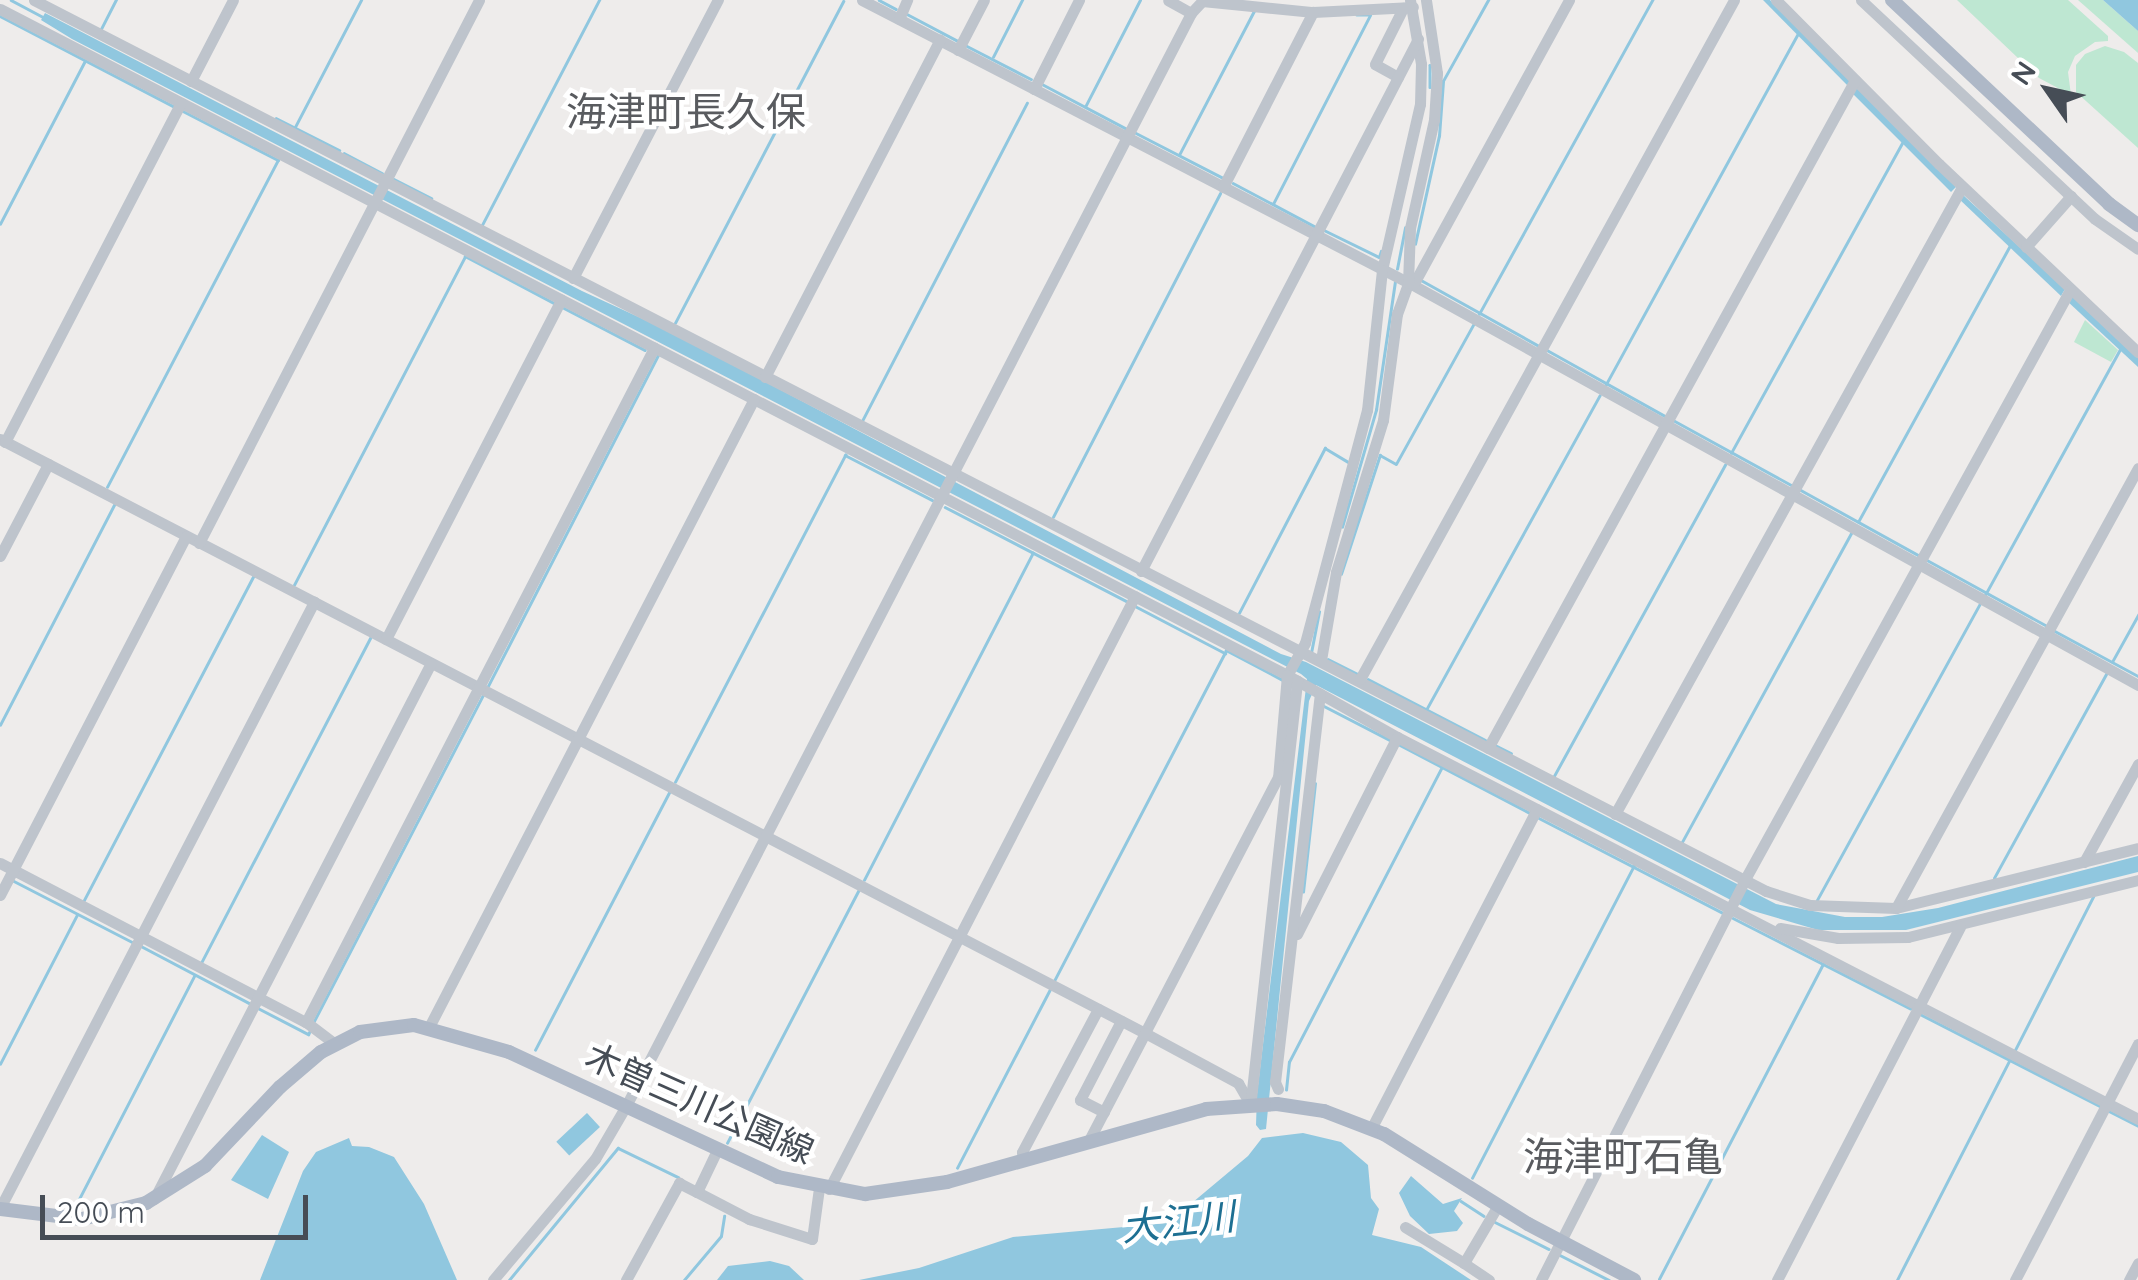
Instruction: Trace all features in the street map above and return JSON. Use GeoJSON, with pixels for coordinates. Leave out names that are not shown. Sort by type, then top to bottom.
{"type":"FeatureCollection","features":[{"type":"Feature","properties":{"kind":"main road"},"geometry":{"type":"LineString","coordinates":[[1892,0],[2108,204],[2138,225]]}},
{"type":"Feature","properties":{"kind":"main road","name":"木曽三川公園線"},"geometry":{"type":"LineString","coordinates":[[0,1209],[82,1219],[154,1199],[205,1166],[280,1087],[334,1044],[390,1025],[429,1027],[509,1052],[778,1178],[824,1188],[898,1192],[1206,1109],[1265,1101],[1324,1111],[1372,1128],[1497,1206],[1634,1280]]}},
{"type":"Feature","properties":{"kind":"street"},"geometry":{"type":"LineString","coordinates":[[34,0],[953,475],[1360,679],[1743,882],[1810,905],[1896,908],[2138,848]]}},
{"type":"Feature","properties":{"kind":"street"},"geometry":{"type":"LineString","coordinates":[[191,81],[234,0]]}},
{"type":"Feature","properties":{"kind":"street"},"geometry":{"type":"LineString","coordinates":[[199,542],[478,0]]}},
{"type":"Feature","properties":{"kind":"street"},"geometry":{"type":"LineString","coordinates":[[573,278],[718,0]]}},
{"type":"Feature","properties":{"kind":"street"},"geometry":{"type":"LineString","coordinates":[[862,0],[1384,270],[2138,684]]}},
{"type":"Feature","properties":{"kind":"street"},"geometry":{"type":"LineString","coordinates":[[899,19],[907,0]]}},
{"type":"Feature","properties":{"kind":"street"},"geometry":{"type":"LineString","coordinates":[[958,50],[984,0]]}},
{"type":"Feature","properties":{"kind":"street"},"geometry":{"type":"LineString","coordinates":[[1034,89],[1079,0]]}},
{"type":"Feature","properties":{"kind":"street"},"geometry":{"type":"LineString","coordinates":[[1168,0],[1191,12]]}},
{"type":"Feature","properties":{"kind":"street"},"geometry":{"type":"LineString","coordinates":[[1408,283],[1410,228],[1434,120],[1437,73],[1426,0]]}},
{"type":"Feature","properties":{"kind":"street"},"geometry":{"type":"LineString","coordinates":[[1088,1142],[1278,777],[1293,677],[1308,656],[1383,420],[1408,283],[1569,0]]}},
{"type":"Feature","properties":{"kind":"street"},"geometry":{"type":"LineString","coordinates":[[1360,679],[1734,0]]}},
{"type":"Feature","properties":{"kind":"street"},"geometry":{"type":"LineString","coordinates":[[1776,0],[1962,187],[2138,352]]}},
{"type":"Feature","properties":{"kind":"street"},"geometry":{"type":"LineString","coordinates":[[1861,0],[2071,196],[2138,249]]}},
{"type":"Feature","properties":{"kind":"street"},"geometry":{"type":"LineString","coordinates":[[493,1280],[595,1158],[627,1104],[1191,12],[1202,1],[1313,12],[1409,5]]}},
{"type":"Feature","properties":{"kind":"street"},"geometry":{"type":"LineString","coordinates":[[1308,656],[1366,410],[1384,270],[1420,104],[1418,39],[1409,5]]}},
{"type":"Feature","properties":{"kind":"street"},"geometry":{"type":"LineString","coordinates":[[1398,77],[1374,64],[1409,5]]}},
{"type":"Feature","properties":{"kind":"street"},"geometry":{"type":"LineString","coordinates":[[0,9],[943,494],[1293,677],[1397,738],[2138,1119]]}},
{"type":"Feature","properties":{"kind":"street"},"geometry":{"type":"LineString","coordinates":[[1223,187],[1313,12]]}},
{"type":"Feature","properties":{"kind":"street"},"geometry":{"type":"LineString","coordinates":[[1141,571],[1418,39]]}},
{"type":"Feature","properties":{"kind":"street"},"geometry":{"type":"LineString","coordinates":[[765,377],[940,40]]}},
{"type":"Feature","properties":{"kind":"street"},"geometry":{"type":"LineString","coordinates":[[1488,748],[1856,80]]}},
{"type":"Feature","properties":{"kind":"street"},"geometry":{"type":"LineString","coordinates":[[182,103],[3,441],[1098,1008],[1238,1082],[1265,1101]]}},
{"type":"Feature","properties":{"kind":"street"},"geometry":{"type":"LineString","coordinates":[[1615,814],[1962,187]]}},
{"type":"Feature","properties":{"kind":"street"},"geometry":{"type":"LineString","coordinates":[[2026,247],[2071,196]]}},
{"type":"Feature","properties":{"kind":"street"},"geometry":{"type":"LineString","coordinates":[[1541,1280],[1743,882],[2070,290]]}},
{"type":"Feature","properties":{"kind":"street"},"geometry":{"type":"LineString","coordinates":[[1379,452],[1388,420],[1403,298]]}},
{"type":"Feature","properties":{"kind":"street"},"geometry":{"type":"LineString","coordinates":[[386,639],[561,300]]}},
{"type":"Feature","properties":{"kind":"street"},"geometry":{"type":"LineString","coordinates":[[310,1024],[659,350]]}},
{"type":"Feature","properties":{"kind":"street"},"geometry":{"type":"LineString","coordinates":[[429,1027],[754,399]]}},
{"type":"Feature","properties":{"kind":"street"},"geometry":{"type":"LineString","coordinates":[[0,556],[48,464]]}},
{"type":"Feature","properties":{"kind":"street"},"geometry":{"type":"LineString","coordinates":[[1896,908],[2138,468]]}},
{"type":"Feature","properties":{"kind":"street"},"geometry":{"type":"LineString","coordinates":[[0,895],[186,536]]}},
{"type":"Feature","properties":{"kind":"street"},"geometry":{"type":"LineString","coordinates":[[626,1280],[679,1183],[749,1219],[812,1239],[824,1188],[1135,596]]}},
{"type":"Feature","properties":{"kind":"street"},"geometry":{"type":"LineString","coordinates":[[0,1209],[314,602]]}},
{"type":"Feature","properties":{"kind":"street"},"geometry":{"type":"LineString","coordinates":[[154,1199],[432,663]]}},
{"type":"Feature","properties":{"kind":"street"},"geometry":{"type":"LineString","coordinates":[[1265,1101],[1293,677]]}},
{"type":"Feature","properties":{"kind":"street"},"geometry":{"type":"LineString","coordinates":[[1265,1101],[1275,1082],[1318,693]]}},
{"type":"Feature","properties":{"kind":"street"},"geometry":{"type":"LineString","coordinates":[[1265,1101],[1298,928],[1397,738]]}},
{"type":"Feature","properties":{"kind":"street"},"geometry":{"type":"LineString","coordinates":[[2084,862],[2138,764]]}},
{"type":"Feature","properties":{"kind":"street"},"geometry":{"type":"LineString","coordinates":[[1372,1128],[1537,809]]}},
{"type":"Feature","properties":{"kind":"street"},"geometry":{"type":"LineString","coordinates":[[0,864],[10,875],[255,1002],[310,1024],[334,1044]]}},
{"type":"Feature","properties":{"kind":"street"},"geometry":{"type":"LineString","coordinates":[[1764,924],[1823,936],[1877,940],[1960,927],[2138,880]]}},
{"type":"Feature","properties":{"kind":"street"},"geometry":{"type":"LineString","coordinates":[[1777,1280],[1960,927]]}},
{"type":"Feature","properties":{"kind":"street"},"geometry":{"type":"LineString","coordinates":[[1024,1160],[1022,1152],[1098,1008]]}},
{"type":"Feature","properties":{"kind":"street"},"geometry":{"type":"LineString","coordinates":[[1104,1112],[1080,1100],[1121,1021]]}},
{"type":"Feature","properties":{"kind":"street"},"geometry":{"type":"LineString","coordinates":[[2019,1279],[2138,1044]]}},
{"type":"Feature","properties":{"kind":"street"},"geometry":{"type":"LineString","coordinates":[[697,1192],[717,1150]]}},
{"type":"Feature","properties":{"kind":"street"},"geometry":{"type":"LineString","coordinates":[[1464,1263],[1497,1206]]}},
{"type":"Feature","properties":{"kind":"street"},"geometry":{"type":"LineString","coordinates":[[1404,1227],[1489,1280]]}},
{"type":"Feature","properties":{"kind":"street"},"geometry":{"type":"LineString","coordinates":[[2129,1280],[2138,1263]]}},
{"type":"Feature","properties":{"kind":"green space"},"geometry":{"type":"Polygon","coordinates":[[[1957,0],[2068,0],[2108,36],[2108,41],[2095,42],[2075,56],[2068,72],[2071,95],[2039,78],[1957,0]]]}},
{"type":"Feature","properties":{"kind":"green space"},"geometry":{"type":"Polygon","coordinates":[[[2078,0],[2103,0],[2138,31],[2138,53],[2078,0]]]}},
{"type":"Feature","properties":{"kind":"green space"},"geometry":{"type":"Polygon","coordinates":[[[2105,46],[2124,52],[2138,63],[2138,148],[2076,92],[2076,65],[2085,54],[2105,46]]]}},
{"type":"Feature","properties":{"kind":"green space"},"geometry":{"type":"Polygon","coordinates":[[[2085,320],[2118,350],[2111,362],[2074,342],[2085,320]]]}},
{"type":"Feature","properties":{"kind":"water"},"geometry":{"type":"Polygon","coordinates":[[[1763,0],[1770,0],[1851,81],[1848,86],[1763,0]]]}},
{"type":"Feature","properties":{"kind":"water"},"geometry":{"type":"Polygon","coordinates":[[[2103,0],[2138,0],[2138,31],[2103,0]]]}},
{"type":"Feature","properties":{"kind":"water"},"geometry":{"type":"Polygon","coordinates":[[[45,13],[582,291],[669,331],[1281,654],[1306,662],[1776,904],[1845,917],[1882,917],[1938,908],[2138,856],[2138,872],[1906,930],[1818,930],[1750,910],[1316,685],[1309,701],[1266,1129],[1260,1130],[1256,1125],[1257,1094],[1307,679],[72,39],[41,20],[45,13]]]}},
{"type":"Feature","properties":{"kind":"water"},"geometry":{"type":"Polygon","coordinates":[[[1857,88],[1956,187],[1951,192],[1852,93],[1857,88]]]}},
{"type":"Feature","properties":{"kind":"water"},"geometry":{"type":"Polygon","coordinates":[[[1962,194],[2065,289],[2061,296],[1957,197],[1962,194]]]}},
{"type":"Feature","properties":{"kind":"water"},"geometry":{"type":"Polygon","coordinates":[[[2073,296],[2138,357],[2138,367],[2066,300],[2073,296]]]}},
{"type":"Feature","properties":{"kind":"water"},"geometry":{"type":"Polygon","coordinates":[[[587,1113],[600,1127],[569,1156],[556,1142],[587,1113]]]}},
{"type":"Feature","properties":{"kind":"water","name":"大江川"},"geometry":{"type":"Polygon","coordinates":[[[1303,1133],[1341,1142],[1368,1165],[1371,1198],[1379,1209],[1372,1235],[1421,1247],[1471,1280],[859,1280],[919,1268],[1013,1237],[1168,1223],[1248,1156],[1262,1138],[1303,1133]]]}},
{"type":"Feature","properties":{"kind":"water"},"geometry":{"type":"Polygon","coordinates":[[[262,1135],[289,1152],[268,1199],[231,1180],[262,1135]]]}},
{"type":"Feature","properties":{"kind":"water"},"geometry":{"type":"Polygon","coordinates":[[[349,1138],[352,1146],[369,1147],[394,1157],[424,1204],[457,1280],[260,1280],[303,1171],[316,1152],[349,1138]]]}},
{"type":"Feature","properties":{"kind":"water"},"geometry":{"type":"Polygon","coordinates":[[[1411,1176],[1443,1204],[1462,1198],[1454,1211],[1463,1223],[1457,1231],[1429,1234],[1410,1216],[1399,1193],[1411,1176]]]}},
{"type":"Feature","properties":{"kind":"water"},"geometry":{"type":"Polygon","coordinates":[[[770,1261],[789,1266],[804,1280],[717,1280],[728,1266],[770,1261]]]}},
{"type":"Feature","properties":{"kind":"waterway"},"geometry":{"type":"LineString","coordinates":[[11,0],[45,18]]}},
{"type":"Feature","properties":{"kind":"waterway"},"geometry":{"type":"LineString","coordinates":[[101,29],[116,0]]}},
{"type":"Feature","properties":{"kind":"waterway"},"geometry":{"type":"LineString","coordinates":[[295,127],[361,0]]}},
{"type":"Feature","properties":{"kind":"waterway"},"geometry":{"type":"LineString","coordinates":[[482,225],[599,0]]}},
{"type":"Feature","properties":{"kind":"waterway"},"geometry":{"type":"LineString","coordinates":[[879,0],[896,9]]}},
{"type":"Feature","properties":{"kind":"waterway"},"geometry":{"type":"LineString","coordinates":[[993,57],[1022,0]]}},
{"type":"Feature","properties":{"kind":"waterway"},"geometry":{"type":"LineString","coordinates":[[1085,107],[1140,0]]}},
{"type":"Feature","properties":{"kind":"waterway"},"geometry":{"type":"LineString","coordinates":[[1415,244],[1439,136],[1443,81],[1488,0]]}},
{"type":"Feature","properties":{"kind":"waterway"},"geometry":{"type":"LineString","coordinates":[[1479,314],[1652,0]]}},
{"type":"Feature","properties":{"kind":"waterway"},"geometry":{"type":"LineString","coordinates":[[675,323],[843,1]]}},
{"type":"Feature","properties":{"kind":"waterway"},"geometry":{"type":"LineString","coordinates":[[1179,155],[1254,11]]}},
{"type":"Feature","properties":{"kind":"waterway"},"geometry":{"type":"LineString","coordinates":[[907,14],[958,41]]}},
{"type":"Feature","properties":{"kind":"waterway"},"geometry":{"type":"LineString","coordinates":[[1273,204],[1370,15],[1357,15]]}},
{"type":"Feature","properties":{"kind":"waterway"},"geometry":{"type":"LineString","coordinates":[[0,16],[175,107]]}},
{"type":"Feature","properties":{"kind":"waterway"},"geometry":{"type":"LineString","coordinates":[[1605,386],[1798,34]]}},
{"type":"Feature","properties":{"kind":"waterway"},"geometry":{"type":"LineString","coordinates":[[967,46],[1031,79]]}},
{"type":"Feature","properties":{"kind":"waterway"},"geometry":{"type":"LineString","coordinates":[[0,224],[85,61]]}},
{"type":"Feature","properties":{"kind":"waterway"},"geometry":{"type":"LineString","coordinates":[[1430,65],[1430,87]]}},
{"type":"Feature","properties":{"kind":"waterway"},"geometry":{"type":"LineString","coordinates":[[1042,84],[1127,129]]}},
{"type":"Feature","properties":{"kind":"waterway"},"geometry":{"type":"LineString","coordinates":[[862,421],[1027,103]]}},
{"type":"Feature","properties":{"kind":"waterway"},"geometry":{"type":"LineString","coordinates":[[183,111],[278,160]]}},
{"type":"Feature","properties":{"kind":"waterway"},"geometry":{"type":"LineString","coordinates":[[276,118],[339,150]]}},
{"type":"Feature","properties":{"kind":"waterway"},"geometry":{"type":"LineString","coordinates":[[1136,133],[1223,178]]}},
{"type":"Feature","properties":{"kind":"waterway"},"geometry":{"type":"LineString","coordinates":[[1731,453],[1903,141]]}},
{"type":"Feature","properties":{"kind":"waterway"},"geometry":{"type":"LineString","coordinates":[[344,153],[382,173]]}},
{"type":"Feature","properties":{"kind":"waterway"},"geometry":{"type":"LineString","coordinates":[[107,487],[279,158]]}},
{"type":"Feature","properties":{"kind":"waterway"},"geometry":{"type":"LineString","coordinates":[[394,179],[431,198]]}},
{"type":"Feature","properties":{"kind":"waterway"},"geometry":{"type":"LineString","coordinates":[[1233,183],[1314,226]]}},
{"type":"Feature","properties":{"kind":"waterway"},"geometry":{"type":"LineString","coordinates":[[1053,517],[1220,194]]}},
{"type":"Feature","properties":{"kind":"waterway"},"geometry":{"type":"LineString","coordinates":[[1397,269],[1405,228]]}},
{"type":"Feature","properties":{"kind":"waterway"},"geometry":{"type":"LineString","coordinates":[[1324,230],[1379,257],[1381,251]]}},
{"type":"Feature","properties":{"kind":"waterway"},"geometry":{"type":"LineString","coordinates":[[1858,522],[2010,245]]}},
{"type":"Feature","properties":{"kind":"waterway"},"geometry":{"type":"LineString","coordinates":[[294,585],[465,256],[554,303]]}},
{"type":"Feature","properties":{"kind":"waterway"},"geometry":{"type":"LineString","coordinates":[[1421,280],[1539,346]]}},
{"type":"Feature","properties":{"kind":"waterway"},"geometry":{"type":"LineString","coordinates":[[1342,527],[1376,410],[1395,282]]}},
{"type":"Feature","properties":{"kind":"waterway"},"geometry":{"type":"LineString","coordinates":[[564,308],[645,350]]}},
{"type":"Feature","properties":{"kind":"waterway"},"geometry":{"type":"LineString","coordinates":[[1341,574],[1380,455],[1396,464],[1473,325]]}},
{"type":"Feature","properties":{"kind":"waterway"},"geometry":{"type":"LineString","coordinates":[[1985,595],[2121,348]]}},
{"type":"Feature","properties":{"kind":"waterway"},"geometry":{"type":"LineString","coordinates":[[1547,350],[1665,416]]}},
{"type":"Feature","properties":{"kind":"waterway"},"geometry":{"type":"LineString","coordinates":[[488,686],[658,355]]}},
{"type":"Feature","properties":{"kind":"waterway"},"geometry":{"type":"LineString","coordinates":[[1426,710],[1599,396]]}},
{"type":"Feature","properties":{"kind":"waterway"},"geometry":{"type":"LineString","coordinates":[[1673,420],[1791,485]]}},
{"type":"Feature","properties":{"kind":"waterway"},"geometry":{"type":"LineString","coordinates":[[1239,613],[1325,448],[1347,461]]}},
{"type":"Feature","properties":{"kind":"waterway"},"geometry":{"type":"LineString","coordinates":[[675,782],[845,455],[932,500]]}},
{"type":"Feature","properties":{"kind":"waterway"},"geometry":{"type":"LineString","coordinates":[[1554,776],[1725,465]]}},
{"type":"Feature","properties":{"kind":"waterway"},"geometry":{"type":"LineString","coordinates":[[1799,489],[1918,555]]}},
{"type":"Feature","properties":{"kind":"waterway"},"geometry":{"type":"LineString","coordinates":[[0,725],[114,505]]}},
{"type":"Feature","properties":{"kind":"waterway"},"geometry":{"type":"LineString","coordinates":[[945,507],[1126,601]]}},
{"type":"Feature","properties":{"kind":"waterway"},"geometry":{"type":"LineString","coordinates":[[1682,842],[1851,533]]}},
{"type":"Feature","properties":{"kind":"waterway"},"geometry":{"type":"LineString","coordinates":[[864,880],[1033,553]]}},
{"type":"Feature","properties":{"kind":"waterway"},"geometry":{"type":"LineString","coordinates":[[1927,560],[2045,625]]}},
{"type":"Feature","properties":{"kind":"waterway"},"geometry":{"type":"LineString","coordinates":[[83,902],[253,577]]}},
{"type":"Feature","properties":{"kind":"waterway"},"geometry":{"type":"LineString","coordinates":[[1817,900],[1979,605]]}},
{"type":"Feature","properties":{"kind":"waterway"},"geometry":{"type":"LineString","coordinates":[[1135,606],[1225,653]]}},
{"type":"Feature","properties":{"kind":"waterway"},"geometry":{"type":"LineString","coordinates":[[1311,653],[1319,612]]}},
{"type":"Feature","properties":{"kind":"waterway"},"geometry":{"type":"LineString","coordinates":[[2112,662],[2138,615]]}},
{"type":"Feature","properties":{"kind":"waterway"},"geometry":{"type":"LineString","coordinates":[[2053,630],[2138,676]]}},
{"type":"Feature","properties":{"kind":"waterway"},"geometry":{"type":"LineString","coordinates":[[201,963],[370,638]]}},
{"type":"Feature","properties":{"kind":"waterway"},"geometry":{"type":"LineString","coordinates":[[1054,981],[1226,650],[1283,680]]}},
{"type":"Feature","properties":{"kind":"waterway"},"geometry":{"type":"LineString","coordinates":[[1328,659],[1357,674]]}},
{"type":"Feature","properties":{"kind":"waterway"},"geometry":{"type":"LineString","coordinates":[[1994,878],[2106,674]]}},
{"type":"Feature","properties":{"kind":"waterway"},"geometry":{"type":"LineString","coordinates":[[1368,679],[1485,740]]}},
{"type":"Feature","properties":{"kind":"waterway"},"geometry":{"type":"LineString","coordinates":[[313,1023],[484,693]]}},
{"type":"Feature","properties":{"kind":"waterway"},"geometry":{"type":"LineString","coordinates":[[1324,706],[1390,740]]}},
{"type":"Feature","properties":{"kind":"waterway"},"geometry":{"type":"LineString","coordinates":[[1400,745],[1530,813]]}},
{"type":"Feature","properties":{"kind":"waterway"},"geometry":{"type":"LineString","coordinates":[[1495,745],[1511,753]]}},
{"type":"Feature","properties":{"kind":"waterway"},"geometry":{"type":"LineString","coordinates":[[1286,1090],[1289,1062],[1442,767]]}},
{"type":"Feature","properties":{"kind":"waterway"},"geometry":{"type":"LineString","coordinates":[[1303,892],[1315,784]]}},
{"type":"Feature","properties":{"kind":"waterway"},"geometry":{"type":"LineString","coordinates":[[535,1050],[669,793]]}},
{"type":"Feature","properties":{"kind":"waterway"},"geometry":{"type":"LineString","coordinates":[[1539,818],[1723,913]]}},
{"type":"Feature","properties":{"kind":"waterway"},"geometry":{"type":"LineString","coordinates":[[1472,1178],[1634,866]]}},
{"type":"Feature","properties":{"kind":"waterway"},"geometry":{"type":"LineString","coordinates":[[12,880],[134,943]]}},
{"type":"Feature","properties":{"kind":"waterway"},"geometry":{"type":"LineString","coordinates":[[727,1143],[858,891]]}},
{"type":"Feature","properties":{"kind":"waterway"},"geometry":{"type":"LineString","coordinates":[[2015,1050],[2093,897]]}},
{"type":"Feature","properties":{"kind":"waterway"},"geometry":{"type":"LineString","coordinates":[[0,1064],[77,915]]}},
{"type":"Feature","properties":{"kind":"waterway"},"geometry":{"type":"LineString","coordinates":[[1733,918],[1910,1008]]}},
{"type":"Feature","properties":{"kind":"waterway"},"geometry":{"type":"LineString","coordinates":[[141,946],[249,1003]]}},
{"type":"Feature","properties":{"kind":"waterway"},"geometry":{"type":"LineString","coordinates":[[1659,1279],[1823,964]]}},
{"type":"Feature","properties":{"kind":"waterway"},"geometry":{"type":"LineString","coordinates":[[78,1201],[194,976]]}},
{"type":"Feature","properties":{"kind":"waterway"},"geometry":{"type":"LineString","coordinates":[[957,1168],[1050,989]]}},
{"type":"Feature","properties":{"kind":"waterway"},"geometry":{"type":"LineString","coordinates":[[256,1007],[308,1034],[310,1031]]}},
{"type":"Feature","properties":{"kind":"waterway"},"geometry":{"type":"LineString","coordinates":[[1920,1014],[2100,1106]]}},
{"type":"Feature","properties":{"kind":"waterway"},"geometry":{"type":"LineString","coordinates":[[1897,1280],[2010,1059]]}},
{"type":"Feature","properties":{"kind":"waterway"},"geometry":{"type":"LineString","coordinates":[[2109,1111],[2138,1126]]}},
{"type":"Feature","properties":{"kind":"waterway"},"geometry":{"type":"LineString","coordinates":[[509,1280],[618,1148],[678,1177]]}},
{"type":"Feature","properties":{"kind":"waterway"},"geometry":{"type":"LineString","coordinates":[[1461,1201],[1484,1216]]}},
{"type":"Feature","properties":{"kind":"waterway"},"geometry":{"type":"LineString","coordinates":[[684,1280],[721,1236],[724,1216]]}},
{"type":"Feature","properties":{"kind":"waterway"},"geometry":{"type":"LineString","coordinates":[[1495,1222],[1549,1249]]}},
{"type":"Feature","properties":{"kind":"waterway"},"geometry":{"type":"LineString","coordinates":[[1558,1254],[1609,1280]]}},
{"type":"Feature","properties":{"kind":"district","name":"海津町長久保"},"geometry":{"type":"Point","coordinates":[686,111]}},
{"type":"Feature","properties":{"kind":"district","name":"海津町石亀"},"geometry":{"type":"Point","coordinates":[1623,1156]}}]}
